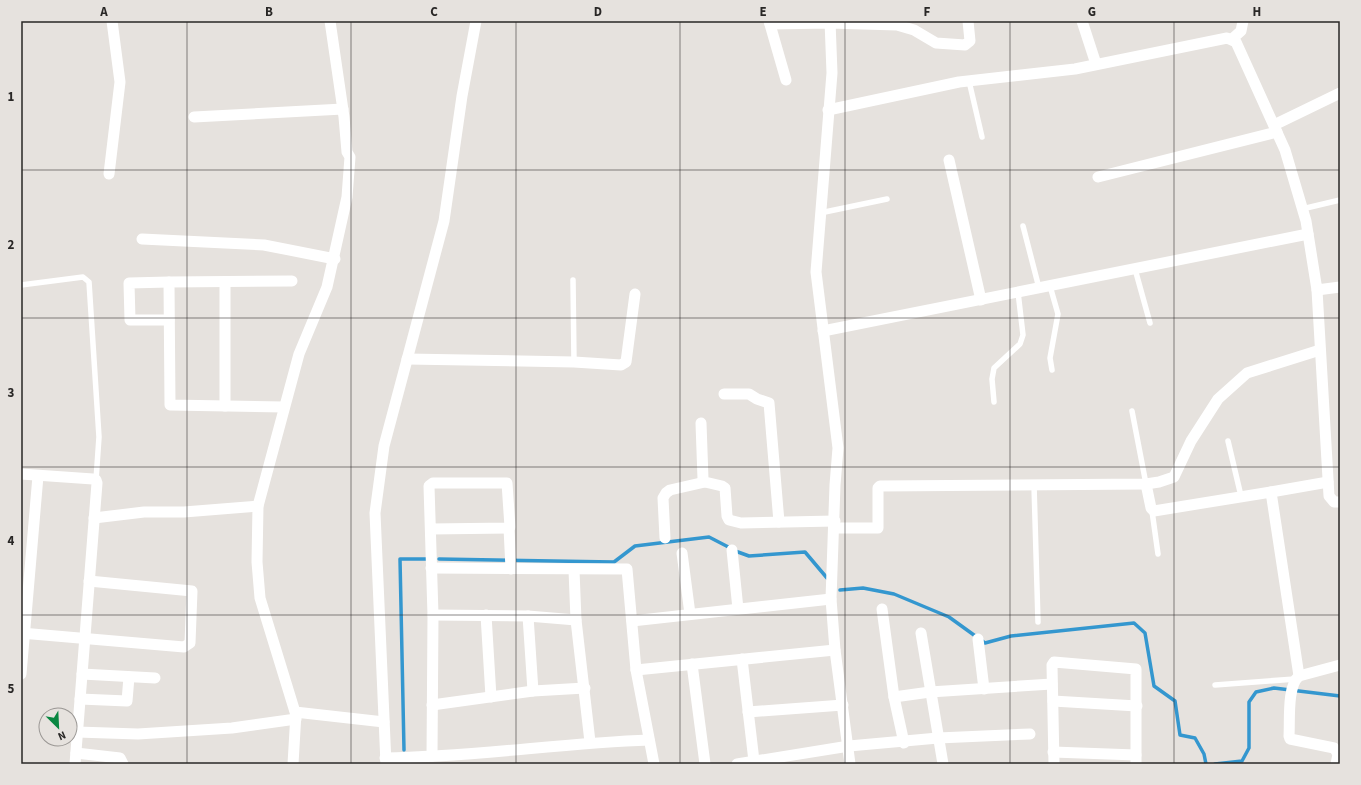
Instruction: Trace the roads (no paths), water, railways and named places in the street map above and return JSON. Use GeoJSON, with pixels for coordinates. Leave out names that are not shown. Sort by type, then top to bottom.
{"type":"FeatureCollection","features":[{"type":"Feature","properties":{"kind":"street"},"geometry":{"type":"LineString","coordinates":[[109,174],[120,82],[112,21]]}},
{"type":"Feature","properties":{"kind":"street"},"geometry":{"type":"LineString","coordinates":[[293,764],[296,716],[260,598],[257,562],[258,506],[299,354],[328,287],[347,197],[350,157],[347,152],[343,109],[330,21]]}},
{"type":"Feature","properties":{"kind":"street"},"geometry":{"type":"LineString","coordinates":[[476,21],[462,96],[444,221],[384,446],[374,513],[386,761],[590,742],[649,740]]}},
{"type":"Feature","properties":{"kind":"street"},"geometry":{"type":"LineString","coordinates":[[786,80],[769,22],[830,22],[897,25],[914,30],[936,43],[965,45],[970,41],[968,21]]}},
{"type":"Feature","properties":{"kind":"street"},"geometry":{"type":"LineString","coordinates":[[1082,21],[1096,64]]}},
{"type":"Feature","properties":{"kind":"street"},"geometry":{"type":"LineString","coordinates":[[1232,39],[1240,31],[1243,21]]}},
{"type":"Feature","properties":{"kind":"street"},"geometry":{"type":"LineString","coordinates":[[830,22],[832,73],[819,213],[816,272],[838,448],[835,485],[835,524],[831,599],[835,650],[849,746],[850,764]]}},
{"type":"Feature","properties":{"kind":"street"},"geometry":{"type":"LineString","coordinates":[[828,110],[969,80],[1075,69],[1196,43],[1227,38],[1236,42],[1285,150],[1308,234],[1317,290],[1329,496],[1331,500],[1340,502]]}},
{"type":"Feature","properties":{"kind":"street"},"geometry":{"type":"LineString","coordinates":[[1098,177],[1275,129],[1340,93]]}},
{"type":"Feature","properties":{"kind":"street"},"geometry":{"type":"LineString","coordinates":[[194,117],[343,109]]}},
{"type":"Feature","properties":{"kind":"street"},"geometry":{"type":"LineString","coordinates":[[949,160],[981,300]]}},
{"type":"Feature","properties":{"kind":"street"},"geometry":{"type":"LineString","coordinates":[[823,331],[1308,234]]}},
{"type":"Feature","properties":{"kind":"street"},"geometry":{"type":"LineString","coordinates":[[142,239],[264,245],[335,259]]}},
{"type":"Feature","properties":{"kind":"street"},"geometry":{"type":"LineString","coordinates":[[169,320],[130,320],[128,282],[292,281]]}},
{"type":"Feature","properties":{"kind":"street"},"geometry":{"type":"LineString","coordinates":[[168,282],[170,405],[284,407]]}},
{"type":"Feature","properties":{"kind":"street"},"geometry":{"type":"LineString","coordinates":[[225,282],[225,406]]}},
{"type":"Feature","properties":{"kind":"street"},"geometry":{"type":"LineString","coordinates":[[1317,290],[1340,287]]}},
{"type":"Feature","properties":{"kind":"street"},"geometry":{"type":"LineString","coordinates":[[407,359],[574,362],[620,365],[626,362],[634,294]]}},
{"type":"Feature","properties":{"kind":"street"},"geometry":{"type":"LineString","coordinates":[[665,538],[663,498],[666,493],[670,490],[705,482],[722,486],[724,488],[727,516],[733,522],[835,524],[878,528],[878,488],[880,486],[1146,484],[1159,482],[1174,476],[1191,441],[1218,399],[1247,373],[1320,350]]}},
{"type":"Feature","properties":{"kind":"street"},"geometry":{"type":"LineString","coordinates":[[724,394],[749,394],[757,399],[770,403],[779,522]]}},
{"type":"Feature","properties":{"kind":"street"},"geometry":{"type":"LineString","coordinates":[[701,424],[703,479],[705,482]]}},
{"type":"Feature","properties":{"kind":"street"},"geometry":{"type":"LineString","coordinates":[[21,474],[96,480],[78,721]]}},
{"type":"Feature","properties":{"kind":"street"},"geometry":{"type":"LineString","coordinates":[[21,674],[23,634],[38,476]]}},
{"type":"Feature","properties":{"kind":"street"},"geometry":{"type":"LineString","coordinates":[[432,756],[433,615],[429,486],[431,484],[504,482],[508,485],[511,563]]}},
{"type":"Feature","properties":{"kind":"street"},"geometry":{"type":"LineString","coordinates":[[1146,484],[1152,511],[1328,482]]}},
{"type":"Feature","properties":{"kind":"street"},"geometry":{"type":"LineString","coordinates":[[1271,492],[1295,682],[1289,738],[1334,748],[1338,754],[1336,764]]}},
{"type":"Feature","properties":{"kind":"street"},"geometry":{"type":"LineString","coordinates":[[94,518],[144,512],[184,512],[258,506]]}},
{"type":"Feature","properties":{"kind":"street"},"geometry":{"type":"LineString","coordinates":[[431,529],[509,528]]}},
{"type":"Feature","properties":{"kind":"street"},"geometry":{"type":"LineString","coordinates":[[732,550],[738,609]]}},
{"type":"Feature","properties":{"kind":"street"},"geometry":{"type":"LineString","coordinates":[[682,553],[690,614]]}},
{"type":"Feature","properties":{"kind":"street"},"geometry":{"type":"LineString","coordinates":[[431,568],[511,563],[574,570],[627,569],[636,670],[654,764]]}},
{"type":"Feature","properties":{"kind":"street"},"geometry":{"type":"LineString","coordinates":[[574,570],[576,620],[590,742]]}},
{"type":"Feature","properties":{"kind":"street"},"geometry":{"type":"LineString","coordinates":[[23,634],[184,647],[190,643],[192,591],[89,581]]}},
{"type":"Feature","properties":{"kind":"street"},"geometry":{"type":"LineString","coordinates":[[632,621],[831,599]]}},
{"type":"Feature","properties":{"kind":"street"},"geometry":{"type":"LineString","coordinates":[[882,609],[894,697],[904,743]]}},
{"type":"Feature","properties":{"kind":"street"},"geometry":{"type":"LineString","coordinates":[[433,615],[528,616],[576,620]]}},
{"type":"Feature","properties":{"kind":"street"},"geometry":{"type":"LineString","coordinates":[[486,615],[491,697]]}},
{"type":"Feature","properties":{"kind":"street"},"geometry":{"type":"LineString","coordinates":[[528,616],[533,692]]}},
{"type":"Feature","properties":{"kind":"street"},"geometry":{"type":"LineString","coordinates":[[921,633],[943,764]]}},
{"type":"Feature","properties":{"kind":"street"},"geometry":{"type":"LineString","coordinates":[[978,639],[984,689]]}},
{"type":"Feature","properties":{"kind":"street"},"geometry":{"type":"LineString","coordinates":[[636,670],[835,650]]}},
{"type":"Feature","properties":{"kind":"street"},"geometry":{"type":"LineString","coordinates":[[742,660],[754,761]]}},
{"type":"Feature","properties":{"kind":"street"},"geometry":{"type":"LineString","coordinates":[[1053,752],[1136,759],[1137,671],[1134,668],[1054,662],[1052,665],[1053,752],[1054,764]]}},
{"type":"Feature","properties":{"kind":"street"},"geometry":{"type":"LineString","coordinates":[[692,664],[705,764]]}},
{"type":"Feature","properties":{"kind":"street"},"geometry":{"type":"LineString","coordinates":[[1295,682],[1340,665]]}},
{"type":"Feature","properties":{"kind":"street"},"geometry":{"type":"LineString","coordinates":[[82,674],[155,678]]}},
{"type":"Feature","properties":{"kind":"street"},"geometry":{"type":"LineString","coordinates":[[80,699],[127,701],[129,677]]}},
{"type":"Feature","properties":{"kind":"street"},"geometry":{"type":"LineString","coordinates":[[894,697],[930,692],[1052,684]]}},
{"type":"Feature","properties":{"kind":"street"},"geometry":{"type":"LineString","coordinates":[[432,705],[533,692],[585,688]]}},
{"type":"Feature","properties":{"kind":"street"},"geometry":{"type":"LineString","coordinates":[[1053,701],[1137,706]]}},
{"type":"Feature","properties":{"kind":"street"},"geometry":{"type":"LineString","coordinates":[[748,712],[843,705]]}},
{"type":"Feature","properties":{"kind":"street"},"geometry":{"type":"LineString","coordinates":[[78,732],[138,734],[232,728],[296,716],[384,722]]}},
{"type":"Feature","properties":{"kind":"street"},"geometry":{"type":"LineString","coordinates":[[737,764],[849,746],[904,743],[938,738],[1030,734]]}},
{"type":"Feature","properties":{"kind":"street"},"geometry":{"type":"LineString","coordinates":[[76,747],[76,759],[120,758],[123,764]]}},
{"type":"Feature","properties":{"kind":"lane"},"geometry":{"type":"LineString","coordinates":[[969,80],[982,137]]}},
{"type":"Feature","properties":{"kind":"lane"},"geometry":{"type":"LineString","coordinates":[[819,213],[887,199]]}},
{"type":"Feature","properties":{"kind":"lane"},"geometry":{"type":"LineString","coordinates":[[1302,209],[1340,200]]}},
{"type":"Feature","properties":{"kind":"lane"},"geometry":{"type":"LineString","coordinates":[[1023,226],[1038,288]]}},
{"type":"Feature","properties":{"kind":"lane"},"geometry":{"type":"LineString","coordinates":[[1135,269],[1150,323]]}},
{"type":"Feature","properties":{"kind":"lane"},"geometry":{"type":"LineString","coordinates":[[21,285],[83,277],[89,282],[99,437],[96,480]]}},
{"type":"Feature","properties":{"kind":"lane"},"geometry":{"type":"LineString","coordinates":[[573,280],[574,362]]}},
{"type":"Feature","properties":{"kind":"lane"},"geometry":{"type":"LineString","coordinates":[[1050,286],[1058,314],[1050,358],[1052,370]]}},
{"type":"Feature","properties":{"kind":"lane"},"geometry":{"type":"LineString","coordinates":[[994,402],[992,373],[994,368],[1020,344],[1023,335],[1018,292]]}},
{"type":"Feature","properties":{"kind":"lane"},"geometry":{"type":"LineString","coordinates":[[1132,411],[1146,484]]}},
{"type":"Feature","properties":{"kind":"lane"},"geometry":{"type":"LineString","coordinates":[[1228,441],[1241,496]]}},
{"type":"Feature","properties":{"kind":"lane"},"geometry":{"type":"LineString","coordinates":[[1034,484],[1038,622]]}},
{"type":"Feature","properties":{"kind":"lane"},"geometry":{"type":"LineString","coordinates":[[1152,511],[1158,554]]}},
{"type":"Feature","properties":{"kind":"lane"},"geometry":{"type":"LineString","coordinates":[[1215,685],[1295,682]]}},
{"type":"Feature","properties":{"kind":"waterway"},"geometry":{"type":"LineString","coordinates":[[439,559],[614,562],[635,546],[709,537],[749,556],[805,552],[827,578]]}},
{"type":"Feature","properties":{"kind":"waterway"},"geometry":{"type":"LineString","coordinates":[[404,750],[400,559],[427,559]]}},
{"type":"Feature","properties":{"kind":"waterway"},"geometry":{"type":"LineString","coordinates":[[840,590],[863,588],[894,594],[949,617],[985,643],[1011,636],[1134,623],[1145,633],[1154,686],[1175,701],[1180,735],[1195,738],[1204,754],[1206,764]]}},
{"type":"Feature","properties":{"kind":"waterway"},"geometry":{"type":"LineString","coordinates":[[1215,764],[1242,761],[1249,748],[1249,702],[1256,692],[1274,688],[1340,696]]}}]}
